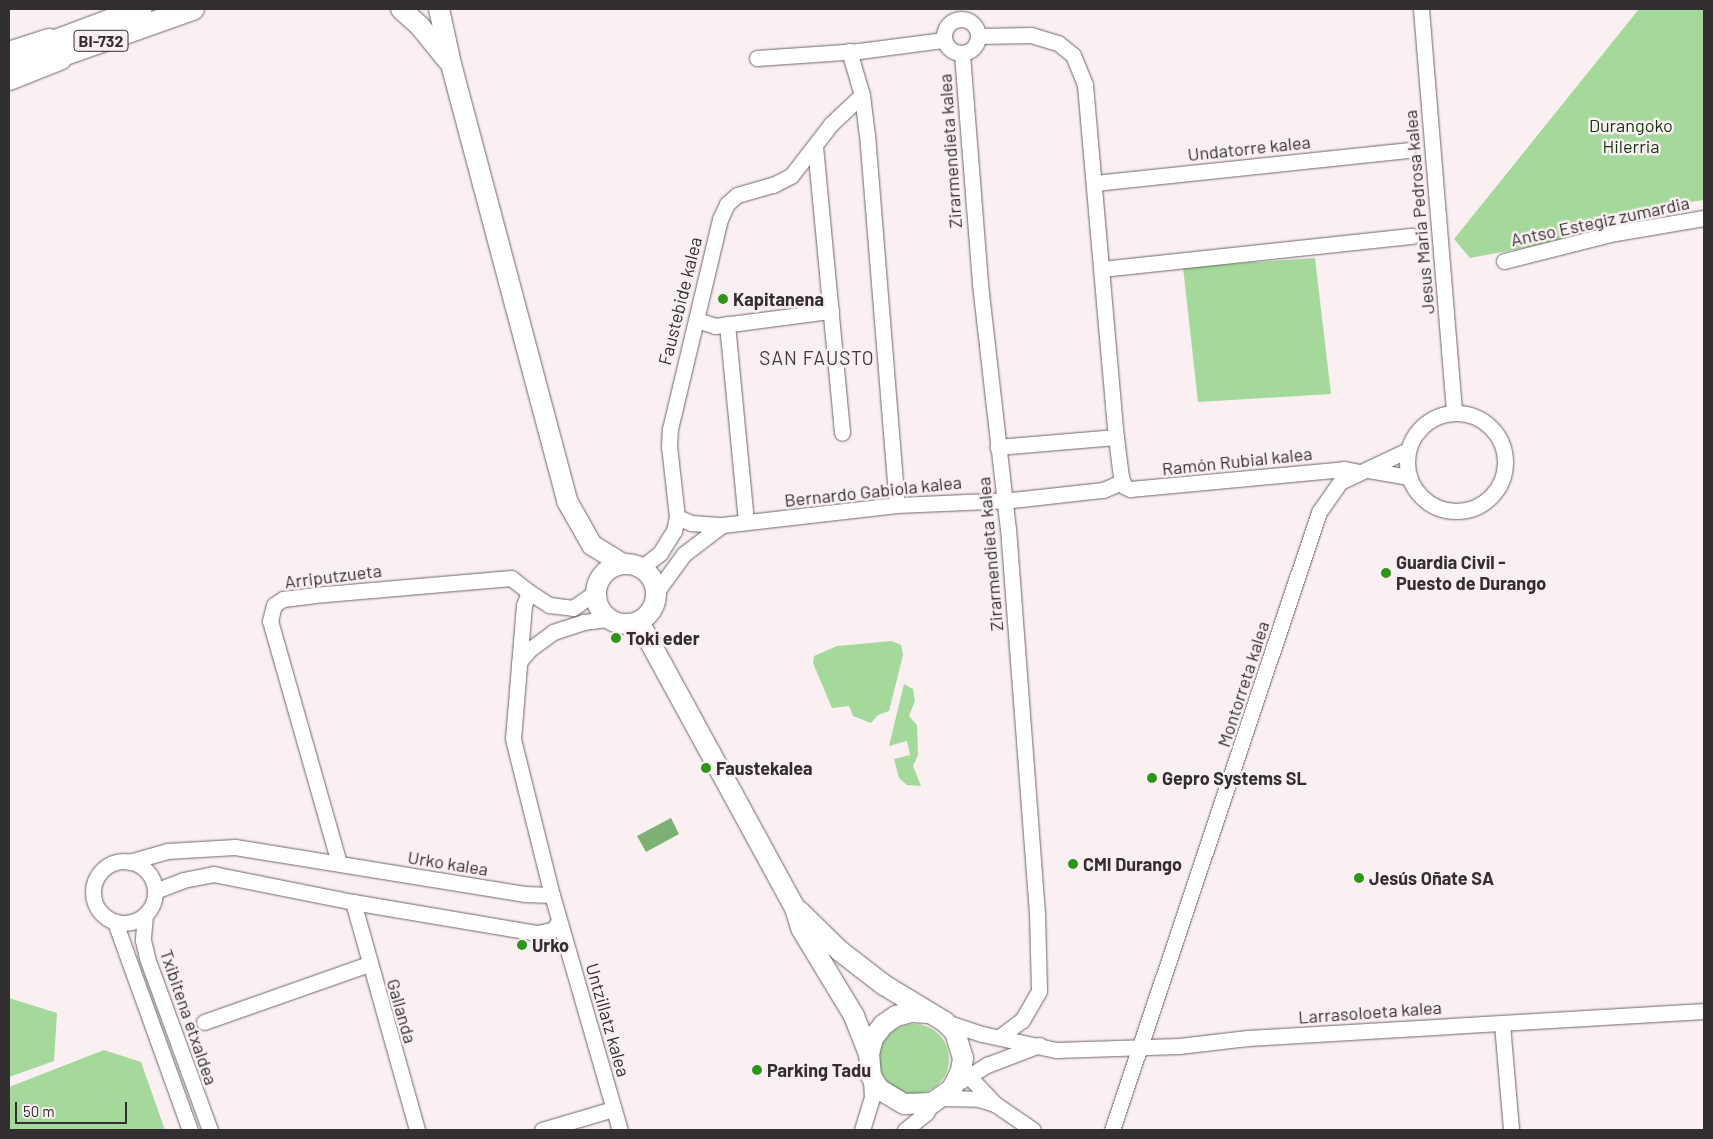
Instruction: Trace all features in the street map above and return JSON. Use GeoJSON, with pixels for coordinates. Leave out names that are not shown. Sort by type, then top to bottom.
{"type":"FeatureCollection","features":[{"type":"Feature","properties":{"kind":"highway"},"geometry":{"type":"LineString","coordinates":[[9,55],[54,49]]}},
{"type":"Feature","properties":{"kind":"highway"},"geometry":{"type":"LineString","coordinates":[[9,77],[54,49]]}},
{"type":"Feature","properties":{"kind":"main road","name":"BI-732"},"geometry":{"type":"LineString","coordinates":[[9,72],[141,9]]}},
{"type":"Feature","properties":{"kind":"main road","name":"BI-732"},"geometry":{"type":"LineString","coordinates":[[9,59],[54,49],[193,9]]}},
{"type":"Feature","properties":{"kind":"main road"},"geometry":{"type":"LineString","coordinates":[[401,9],[419,25],[451,64]]}},
{"type":"Feature","properties":{"kind":"main road"},"geometry":{"type":"LineString","coordinates":[[439,9],[451,64],[567,501],[592,545],[601,612],[608,619],[618,624],[639,622],[653,610],[657,591],[654,582],[632,566],[592,545]]}},
{"type":"Feature","properties":{"kind":"main road"},"geometry":{"type":"LineString","coordinates":[[597,586],[605,572],[632,566]]}},
{"type":"Feature","properties":{"kind":"main road"},"geometry":{"type":"LineString","coordinates":[[639,622],[795,908],[801,928],[854,1016],[869,1054],[872,1076],[890,1098],[904,1104],[936,1101],[962,1076],[960,1044],[937,1018],[848,957],[795,908]]}},
{"type":"Feature","properties":{"kind":"main road"},"geometry":{"type":"LineString","coordinates":[[869,1054],[873,1038],[883,1025],[896,1016],[912,1012],[937,1018]]}},
{"type":"Feature","properties":{"kind":"street","name":"Jesus Maria Pedrosa kalea"},"geometry":{"type":"LineString","coordinates":[[1421,9],[1454,412]]}},
{"type":"Feature","properties":{"kind":"street"},"geometry":{"type":"LineString","coordinates":[[958,14],[973,23],[979,36],[970,51],[962,54],[951,50],[944,40],[947,26],[958,14]]}},
{"type":"Feature","properties":{"kind":"street"},"geometry":{"type":"LineString","coordinates":[[979,36],[1031,35],[1058,43],[1072,55],[1085,85],[1121,479],[1103,490],[1003,499]]}},
{"type":"Feature","properties":{"kind":"street"},"geometry":{"type":"LineString","coordinates":[[757,58],[849,52],[944,40]]}},
{"type":"Feature","properties":{"kind":"street"},"geometry":{"type":"LineString","coordinates":[[849,52],[862,95],[897,505]]}},
{"type":"Feature","properties":{"kind":"street","name":"Zirarmendieta kalea"},"geometry":{"type":"LineString","coordinates":[[962,54],[980,284],[1003,499],[1028,797],[1039,991],[1022,1020],[1001,1036]]}},
{"type":"Feature","properties":{"kind":"street","name":"Faustebide kalea"},"geometry":{"type":"LineString","coordinates":[[677,516],[669,446],[670,429],[720,219],[726,204],[737,195],[773,185],[791,176],[831,124],[862,95]]}},
{"type":"Feature","properties":{"kind":"street"},"geometry":{"type":"LineString","coordinates":[[815,146],[842,433]]}},
{"type":"Feature","properties":{"kind":"street","name":"Undatorre kalea"},"geometry":{"type":"LineString","coordinates":[[1095,183],[1407,150]]}},
{"type":"Feature","properties":{"kind":"street","name":"Antso Estegiz zumardia"},"geometry":{"type":"LineString","coordinates":[[1504,261],[1615,233],[1704,218]]}},
{"type":"Feature","properties":{"kind":"street"},"geometry":{"type":"LineString","coordinates":[[1102,269],[1412,236]]}},
{"type":"Feature","properties":{"kind":"street"},"geometry":{"type":"LineString","coordinates":[[697,320],[715,326],[831,311]]}},
{"type":"Feature","properties":{"kind":"street"},"geometry":{"type":"LineString","coordinates":[[727,324],[746,522]]}},
{"type":"Feature","properties":{"kind":"street"},"geometry":{"type":"LineString","coordinates":[[1454,412],[1484,421],[1498,439],[1505,461],[1496,490],[1485,501],[1456,511],[1427,502],[1409,477],[1408,450],[1414,435],[1425,423],[1438,416],[1454,412]]}},
{"type":"Feature","properties":{"kind":"street"},"geometry":{"type":"LineString","coordinates":[[997,447],[1116,437]]}},
{"type":"Feature","properties":{"kind":"street","name":"Montorreta kalea"},"geometry":{"type":"LineString","coordinates":[[1112,1130],[1139,1048],[1150,1024],[1313,526],[1330,493],[1340,482],[1408,450]]}},
{"type":"Feature","properties":{"kind":"street","name":"Ramón Rubial kalea"},"geometry":{"type":"LineString","coordinates":[[1121,479],[1130,489],[1145,489],[1344,469],[1364,471]]}},
{"type":"Feature","properties":{"kind":"street"},"geometry":{"type":"LineString","coordinates":[[1364,471],[1409,477]]}},
{"type":"Feature","properties":{"kind":"street","name":"Bernardo Gabiola kalea"},"geometry":{"type":"LineString","coordinates":[[677,516],[691,523],[722,525],[897,505],[1003,499]]}},
{"type":"Feature","properties":{"kind":"street"},"geometry":{"type":"LineString","coordinates":[[632,566],[667,544],[677,516]]}},
{"type":"Feature","properties":{"kind":"street"},"geometry":{"type":"LineString","coordinates":[[657,591],[684,554],[722,525]]}},
{"type":"Feature","properties":{"kind":"street","name":"Arriputzueta"},"geometry":{"type":"LineString","coordinates":[[340,863],[270,620],[274,605],[283,599],[511,578],[549,605],[573,608],[597,586]]}},
{"type":"Feature","properties":{"kind":"street"},"geometry":{"type":"LineString","coordinates":[[155,891],[183,880],[213,874],[353,902],[542,934],[555,928],[559,921],[513,739],[524,605],[529,592]]}},
{"type":"Feature","properties":{"kind":"street"},"geometry":{"type":"LineString","coordinates":[[519,662],[530,649],[558,630],[583,622],[608,619]]}},
{"type":"Feature","properties":{"kind":"street","name":"Urko kalea"},"geometry":{"type":"LineString","coordinates":[[129,862],[167,851],[235,847],[524,894],[552,895]]}},
{"type":"Feature","properties":{"kind":"street"},"geometry":{"type":"LineString","coordinates":[[119,861],[129,862],[147,872],[155,891],[154,900],[145,915],[131,922],[116,922],[99,910],[93,891],[95,880],[101,869],[119,861]]}},
{"type":"Feature","properties":{"kind":"street","name":"Gallanda"},"geometry":{"type":"LineString","coordinates":[[353,902],[417,1130]]}},
{"type":"Feature","properties":{"kind":"street","name":"Txibitena etxaldea"},"geometry":{"type":"LineString","coordinates":[[145,915],[143,940],[147,958],[210,1130]]}},
{"type":"Feature","properties":{"kind":"street","name":"Untzillatz kalea"},"geometry":{"type":"LineString","coordinates":[[559,921],[620,1130]]}},
{"type":"Feature","properties":{"kind":"street","name":"Txibitena etxaldea"},"geometry":{"type":"LineString","coordinates":[[116,922],[190,1130]]}},
{"type":"Feature","properties":{"kind":"street"},"geometry":{"type":"LineString","coordinates":[[204,1022],[369,964]]}},
{"type":"Feature","properties":{"kind":"street","name":"Larrasoloeta kalea"},"geometry":{"type":"LineString","coordinates":[[937,1018],[1056,1050],[1139,1048],[1248,1038],[1704,1011]]}},
{"type":"Feature","properties":{"kind":"street"},"geometry":{"type":"LineString","coordinates":[[1502,1024],[1512,1130]]}},
{"type":"Feature","properties":{"kind":"street"},"geometry":{"type":"LineString","coordinates":[[1033,1130],[995,1104],[962,1076],[1039,1045]]}},
{"type":"Feature","properties":{"kind":"street"},"geometry":{"type":"LineString","coordinates":[[862,1130],[872,1098],[872,1076]]}},
{"type":"Feature","properties":{"kind":"street"},"geometry":{"type":"LineString","coordinates":[[905,1130],[926,1113],[936,1101],[979,1099],[995,1104]]}},
{"type":"Feature","properties":{"kind":"street"},"geometry":{"type":"LineString","coordinates":[[542,1130],[613,1109]]}},
{"type":"Feature","properties":{"kind":"green space","name":"Durangoko Hilerria"},"geometry":{"type":"Polygon","coordinates":[[[1639,9],[1704,9],[1704,200],[1593,217],[1598,226],[1592,235],[1470,258],[1454,239],[1639,9]]]}},
{"type":"Feature","properties":{"kind":"green space"},"geometry":{"type":"Polygon","coordinates":[[[1315,258],[1331,394],[1198,402],[1183,267],[1315,258]]]}},
{"type":"Feature","properties":{"kind":"green space"},"geometry":{"type":"Polygon","coordinates":[[[892,641],[901,645],[903,655],[889,711],[878,715],[871,723],[853,716],[849,706],[832,708],[813,663],[814,656],[837,646],[892,641]]]}},
{"type":"Feature","properties":{"kind":"green space"},"geometry":{"type":"Polygon","coordinates":[[[904,684],[913,689],[915,701],[909,716],[917,725],[918,755],[913,766],[921,786],[907,785],[899,778],[894,759],[910,755],[907,741],[889,746],[904,684]]]}},
{"type":"Feature","properties":{"kind":"green space"},"geometry":{"type":"Polygon","coordinates":[[[9,998],[57,1013],[54,1061],[9,1077],[9,998]]]}},
{"type":"Feature","properties":{"kind":"green space"},"geometry":{"type":"Polygon","coordinates":[[[914,1024],[927,1027],[939,1034],[946,1046],[949,1059],[946,1072],[939,1084],[927,1091],[914,1094],[901,1091],[889,1084],[882,1072],[879,1059],[882,1046],[889,1034],[901,1027],[914,1024]]]}},
{"type":"Feature","properties":{"kind":"green space"},"geometry":{"type":"Polygon","coordinates":[[[104,1050],[141,1062],[165,1130],[9,1130],[9,1087],[104,1050]]]}},
{"type":"Feature","properties":{"kind":"shaded area"},"geometry":{"type":"Polygon","coordinates":[[[671,818],[679,834],[646,852],[637,836],[671,818]]]}},
{"type":"Feature","properties":{"kind":"place","name":"Kapitanena"},"geometry":{"type":"Point","coordinates":[723,299]}},
{"type":"Feature","properties":{"kind":"place","name":"Guardia Civil - Puesto de Durango"},"geometry":{"type":"Point","coordinates":[1386,573]}},
{"type":"Feature","properties":{"kind":"place","name":"Toki eder"},"geometry":{"type":"Point","coordinates":[616,638]}},
{"type":"Feature","properties":{"kind":"place","name":"Faustekalea"},"geometry":{"type":"Point","coordinates":[706,768]}},
{"type":"Feature","properties":{"kind":"place","name":"Gepro Systems SL"},"geometry":{"type":"Point","coordinates":[1152,778]}},
{"type":"Feature","properties":{"kind":"place","name":"CMI Durango"},"geometry":{"type":"Point","coordinates":[1073,864]}},
{"type":"Feature","properties":{"kind":"place","name":"Jesús Oñate SA"},"geometry":{"type":"Point","coordinates":[1359,878]}},
{"type":"Feature","properties":{"kind":"place","name":"Urko"},"geometry":{"type":"Point","coordinates":[522,945]}},
{"type":"Feature","properties":{"kind":"place","name":"Parking Tadu"},"geometry":{"type":"Point","coordinates":[757,1070]}},
{"type":"Feature","properties":{"kind":"district","name":"SAN FAUSTO"},"geometry":{"type":"Point","coordinates":[817,358]}}]}
